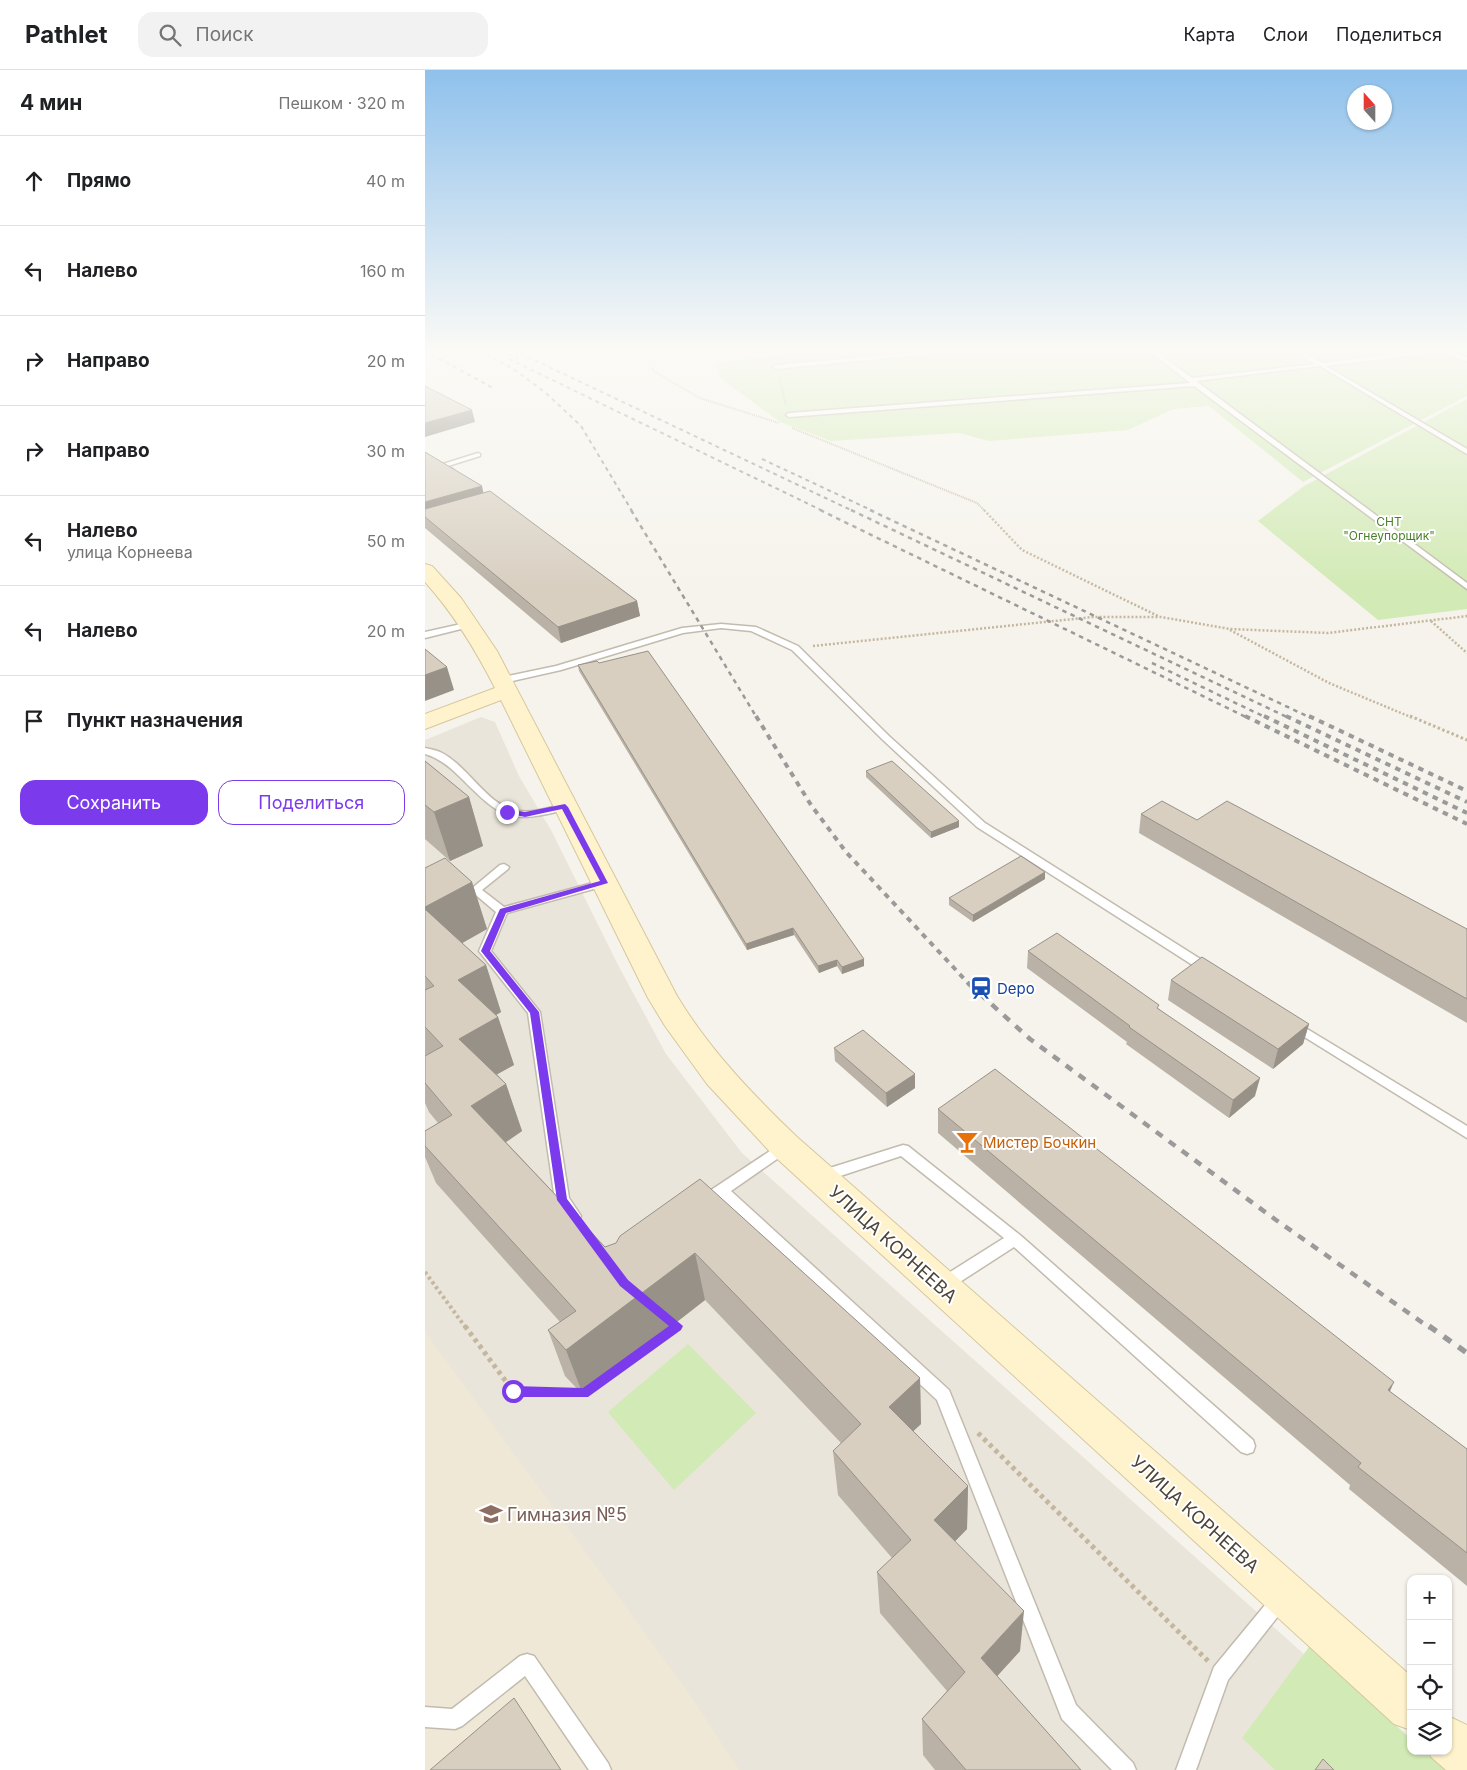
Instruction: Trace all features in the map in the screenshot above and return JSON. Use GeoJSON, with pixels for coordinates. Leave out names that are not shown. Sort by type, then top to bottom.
{"type":"FeatureCollection","features":[{"type":"Feature","properties":{"kind":"street","name":"УЛИЦА КОРНЕЕВА"},"geometry":{"type":"LineString","coordinates":[[425,570],[445,591],[470,624],[505,685],[655,984],[687,1037],[725,1085],[785,1146],[819,1177],[1407,1703]]}},
{"type":"Feature","properties":{"kind":"street"},"geometry":{"type":"LineString","coordinates":[[425,722],[505,685]]}},
{"type":"Feature","properties":{"kind":"street"},"geometry":{"type":"LineString","coordinates":[[1452,1744],[1467,1757]]}},
{"type":"Feature","properties":{"kind":"lane"},"geometry":{"type":"LineString","coordinates":[[1257,429],[1467,587]]}},
{"type":"Feature","properties":{"kind":"lane"},"geometry":{"type":"LineString","coordinates":[[1429,429],[1467,452]]}},
{"type":"Feature","properties":{"kind":"lane"},"geometry":{"type":"LineString","coordinates":[[459,475],[443,465],[477,455]]}},
{"type":"Feature","properties":{"kind":"lane"},"geometry":{"type":"LineString","coordinates":[[425,635],[470,624]]}},
{"type":"Feature","properties":{"kind":"lane"},"geometry":{"type":"LineString","coordinates":[[505,685],[682,631],[721,626],[753,629],[795,648],[886,738],[981,825],[1222,978]]}},
{"type":"Feature","properties":{"kind":"lane"},"geometry":{"type":"LineString","coordinates":[[425,751],[441,757],[500,808],[511,813],[525,814],[565,807]]}},
{"type":"Feature","properties":{"kind":"lane"},"geometry":{"type":"LineString","coordinates":[[471,892],[504,867]]}},
{"type":"Feature","properties":{"kind":"lane"},"geometry":{"type":"LineString","coordinates":[[462,882],[471,892],[503,911],[604,883]]}},
{"type":"Feature","properties":{"kind":"lane"},"geometry":{"type":"LineString","coordinates":[[503,911],[485,951],[534,1012],[562,1200],[579,1223]]}},
{"type":"Feature","properties":{"kind":"lane"},"geometry":{"type":"LineString","coordinates":[[1288,1021],[1467,1134]]}},
{"type":"Feature","properties":{"kind":"lane"},"geometry":{"type":"LineString","coordinates":[[689,1212],[785,1146]]}},
{"type":"Feature","properties":{"kind":"lane"},"geometry":{"type":"LineString","coordinates":[[819,1177],[903,1150],[1015,1238],[1247,1446]]}},
{"type":"Feature","properties":{"kind":"lane"},"geometry":{"type":"LineString","coordinates":[[721,1190],[943,1395],[1069,1712],[1126,1770]]}},
{"type":"Feature","properties":{"kind":"lane"},"geometry":{"type":"LineString","coordinates":[[940,1286],[1015,1238]]}},
{"type":"Feature","properties":{"kind":"lane"},"geometry":{"type":"LineString","coordinates":[[1186,1770],[1221,1674],[1284,1594]]}},
{"type":"Feature","properties":{"kind":"lane"},"geometry":{"type":"LineString","coordinates":[[425,1717],[455,1719],[527,1663],[601,1770]]}},
{"type":"Feature","properties":{"kind":"path"},"geometry":{"type":"LineString","coordinates":[[795,429],[977,503],[1022,550],[1161,617]]}},
{"type":"Feature","properties":{"kind":"path"},"geometry":{"type":"LineString","coordinates":[[795,648],[1093,616],[1161,617],[1230,629],[1328,633],[1467,616]]}},
{"type":"Feature","properties":{"kind":"path"},"geometry":{"type":"LineString","coordinates":[[1431,621],[1467,653]]}},
{"type":"Feature","properties":{"kind":"path"},"geometry":{"type":"LineString","coordinates":[[1230,629],[1329,683],[1467,740]]}},
{"type":"Feature","properties":{"kind":"path"},"geometry":{"type":"LineString","coordinates":[[425,1272],[513,1391],[584,1393],[677,1326],[669,1320]]}},
{"type":"Feature","properties":{"kind":"path"},"geometry":{"type":"LineString","coordinates":[[943,1395],[1018,1476],[1221,1674]]}},
{"type":"Feature","properties":{"kind":"shaded area"},"geometry":{"type":"Polygon","coordinates":[[[481,717],[495,722],[519,776],[552,832],[617,963],[666,1054],[742,1153],[1407,1746],[1407,1755],[1417,1755],[1434,1770],[425,1770],[425,740],[481,717]]]}},
{"type":"Feature","properties":{"kind":"shaded area","name":"Гимназия №5"},"geometry":{"type":"Polygon","coordinates":[[[425,1332],[690,1695],[739,1770],[425,1770],[425,1332]]]}},
{"type":"Feature","properties":{"kind":"green space"},"geometry":{"type":"Polygon","coordinates":[[[800,429],[1129,429],[989,441],[959,433],[831,441],[800,429]]]}},
{"type":"Feature","properties":{"kind":"green space"},"geometry":{"type":"Polygon","coordinates":[[[1238,429],[1403,429],[1303,482],[1238,429]]]}},
{"type":"Feature","properties":{"kind":"green space","name":"СНТ \"Огнеупорщик\""},"geometry":{"type":"Polygon","coordinates":[[[1410,429],[1467,429],[1467,609],[1378,620],[1258,521],[1304,486],[1410,429]]]}},
{"type":"Feature","properties":{"kind":"green space"},"geometry":{"type":"Polygon","coordinates":[[[688,1344],[756,1413],[674,1490],[608,1412],[688,1344]]]}},
{"type":"Feature","properties":{"kind":"green space"},"geometry":{"type":"Polygon","coordinates":[[[1309,1647],[1407,1735],[1407,1755],[1428,1755],[1445,1770],[1275,1770],[1242,1738],[1309,1647]]]}},
{"type":"Feature","properties":{"kind":"building"},"geometry":{"type":"Polygon","coordinates":[[[425,452],[482,486],[425,502],[425,452]]]}},
{"type":"Feature","properties":{"kind":"building"},"geometry":{"type":"Polygon","coordinates":[[[490,491],[637,601],[558,627],[425,517],[425,509],[490,491]]]}},
{"type":"Feature","properties":{"kind":"building"},"geometry":{"type":"Polygon","coordinates":[[[425,649],[447,667],[425,675],[425,649]]]}},
{"type":"Feature","properties":{"kind":"building"},"geometry":{"type":"Polygon","coordinates":[[[648,651],[864,959],[842,967],[837,960],[818,966],[793,928],[746,944],[578,665],[597,661],[599,663],[648,651]]]}},
{"type":"Feature","properties":{"kind":"building"},"geometry":{"type":"Polygon","coordinates":[[[425,761],[469,797],[434,812],[425,805],[425,761]]]}},
{"type":"Feature","properties":{"kind":"building"},"geometry":{"type":"Polygon","coordinates":[[[892,761],[959,821],[931,832],[866,771],[892,761]]]}},
{"type":"Feature","properties":{"kind":"building"},"geometry":{"type":"Polygon","coordinates":[[[1162,801],[1197,820],[1227,801],[1467,929],[1467,999],[1141,814],[1162,801]]]}},
{"type":"Feature","properties":{"kind":"building"},"geometry":{"type":"Polygon","coordinates":[[[1021,856],[1045,872],[973,915],[949,898],[1021,856]]]}},
{"type":"Feature","properties":{"kind":"building"},"geometry":{"type":"Polygon","coordinates":[[[445,858],[472,882],[425,907],[425,868],[445,858]]]}},
{"type":"Feature","properties":{"kind":"building"},"geometry":{"type":"Polygon","coordinates":[[[425,909],[486,965],[458,980],[498,1017],[459,1039],[506,1084],[471,1106],[605,1247],[616,1243],[620,1236],[700,1179],[920,1378],[889,1407],[968,1486],[934,1520],[1024,1611],[981,1658],[1081,1770],[966,1770],[922,1719],[965,1672],[877,1572],[911,1540],[833,1451],[861,1424],[695,1253],[566,1350],[548,1330],[576,1311],[425,1146],[425,1131],[452,1115],[425,1083],[425,1056],[443,1046],[425,1027],[425,990],[434,986],[425,976],[425,909]]]}},
{"type":"Feature","properties":{"kind":"building"},"geometry":{"type":"Polygon","coordinates":[[[1057,933],[1159,1005],[1157,1008],[1260,1078],[1233,1100],[1129,1027],[1028,951],[1057,933]]]}},
{"type":"Feature","properties":{"kind":"building"},"geometry":{"type":"Polygon","coordinates":[[[1202,957],[1309,1024],[1278,1049],[1171,980],[1202,957]]]}},
{"type":"Feature","properties":{"kind":"building"},"geometry":{"type":"Polygon","coordinates":[[[863,1030],[915,1074],[886,1093],[834,1048],[863,1030]]]}},
{"type":"Feature","properties":{"kind":"building"},"geometry":{"type":"Polygon","coordinates":[[[995,1069],[1394,1382],[1388,1390],[1467,1449],[1467,1553],[1358,1467],[1361,1463],[938,1109],[995,1069]]]}},
{"type":"Feature","properties":{"kind":"building"},"geometry":{"type":"Polygon","coordinates":[[[514,1698],[561,1770],[430,1770],[514,1698]]]}},
{"type":"Feature","properties":{"kind":"building"},"geometry":{"type":"Polygon","coordinates":[[[1323,1759],[1334,1770],[1315,1770],[1323,1759]]]}},
{"type":"Feature","properties":{"kind":"railway"},"geometry":{"type":"LineString","coordinates":[[583,429],[632,511]]}},
{"type":"Feature","properties":{"kind":"railway"},"geometry":{"type":"LineString","coordinates":[[654,429],[823,511]]}},
{"type":"Feature","properties":{"kind":"railway"},"geometry":{"type":"LineString","coordinates":[[681,429],[853,511]]}},
{"type":"Feature","properties":{"kind":"railway"},"geometry":{"type":"LineString","coordinates":[[762,459],[873,511]]}},
{"type":"Feature","properties":{"kind":"railway"},"geometry":{"type":"LineString","coordinates":[[631,510],[757,718]]}},
{"type":"Feature","properties":{"kind":"railway"},"geometry":{"type":"LineString","coordinates":[[820,510],[1248,718]]}},
{"type":"Feature","properties":{"kind":"railway"},"geometry":{"type":"LineString","coordinates":[[851,510],[1289,718]]}},
{"type":"Feature","properties":{"kind":"railway"},"geometry":{"type":"LineString","coordinates":[[870,510],[1311,718]]}},
{"type":"Feature","properties":{"kind":"railway"},"geometry":{"type":"LineString","coordinates":[[1152,663],[1267,718]]}},
{"type":"Feature","properties":{"kind":"railway"},"geometry":{"type":"LineString","coordinates":[[756,716],[811,805],[846,852],[968,983]]}},
{"type":"Feature","properties":{"kind":"railway"},"geometry":{"type":"LineString","coordinates":[[1245,716],[1467,824]]}},
{"type":"Feature","properties":{"kind":"railway"},"geometry":{"type":"LineString","coordinates":[[1264,716],[1467,813]]}},
{"type":"Feature","properties":{"kind":"railway"},"geometry":{"type":"LineString","coordinates":[[1286,716],[1467,802]]}},
{"type":"Feature","properties":{"kind":"railway"},"geometry":{"type":"LineString","coordinates":[[1309,716],[1467,791]]}},
{"type":"Feature","properties":{"kind":"railway"},"geometry":{"type":"LineString","coordinates":[[968,983],[1030,1039],[1276,1220],[1430,1328]]}},
{"type":"Feature","properties":{"kind":"railway"},"geometry":{"type":"LineString","coordinates":[[1429,1326],[1467,1353]]}},
{"type":"Feature","properties":{"kind":"place","name":"Depo"},"geometry":{"type":"Point","coordinates":[981,988]}},
{"type":"Feature","properties":{"kind":"place","name":"Мистер Бочкин"},"geometry":{"type":"Point","coordinates":[967,1142]}},
{"type":"Feature","properties":{"kind":"place","name":"Гимназия №5"},"geometry":{"type":"Point","coordinates":[491,1514]}},
{"type":"Feature","properties":{"kind":"route"},"geometry":{"type":"LineString","coordinates":[[507,812],[520,815],[565,807],[604,883],[503,911],[485,951],[534,1012],[562,1200],[624,1283],[677,1326],[584,1393],[513,1391]]}}]}
